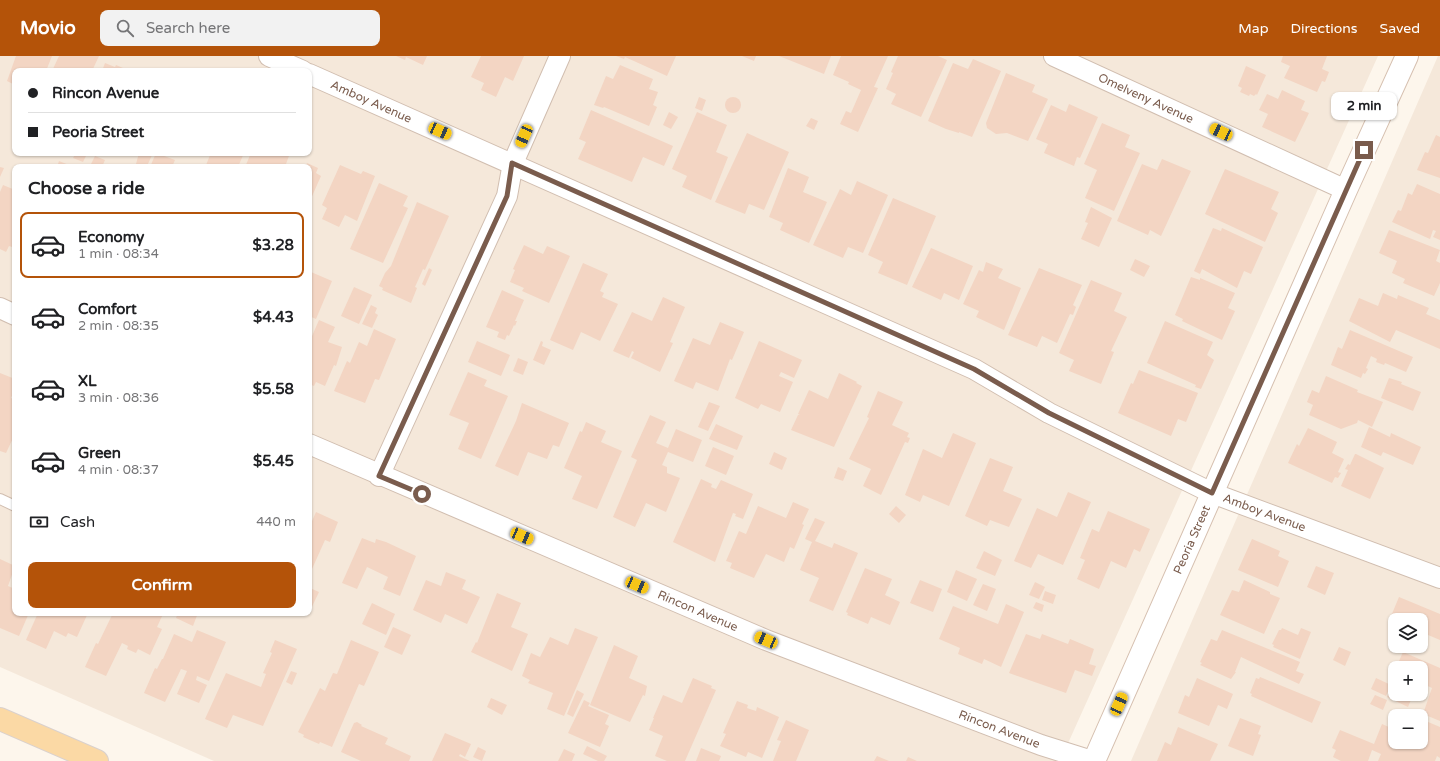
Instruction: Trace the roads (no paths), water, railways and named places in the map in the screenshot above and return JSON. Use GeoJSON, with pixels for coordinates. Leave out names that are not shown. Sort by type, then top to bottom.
{"type":"FeatureCollection","features":[{"type":"Feature","properties":{"kind":"main road"},"geometry":{"type":"LineString","coordinates":[[0,718],[97,761]]}},
{"type":"Feature","properties":{"kind":"street"},"geometry":{"type":"LineString","coordinates":[[269,56],[296,68]]}},
{"type":"Feature","properties":{"kind":"street"},"geometry":{"type":"LineString","coordinates":[[379,476],[507,196],[512,163],[560,56]]}},
{"type":"Feature","properties":{"kind":"street","name":"Omelveny Avenue"},"geometry":{"type":"LineString","coordinates":[[1054,56],[1346,190]]}},
{"type":"Feature","properties":{"kind":"street","name":"Peoria Street"},"geometry":{"type":"LineString","coordinates":[[1093,761],[1346,190],[1407,56]]}},
{"type":"Feature","properties":{"kind":"street","name":"Amboy Avenue"},"geometry":{"type":"LineString","coordinates":[[312,75],[974,369],[1049,413],[1212,493],[1440,578]]}},
{"type":"Feature","properties":{"kind":"street"},"geometry":{"type":"LineString","coordinates":[[0,308],[12,314]]}},
{"type":"Feature","properties":{"kind":"street","name":"Rincon Avenue"},"geometry":{"type":"LineString","coordinates":[[312,445],[379,476],[766,640],[1041,745],[1093,761]]}},
{"type":"Feature","properties":{"kind":"lane"},"geometry":{"type":"LineString","coordinates":[[0,499],[12,505]]}}]}
